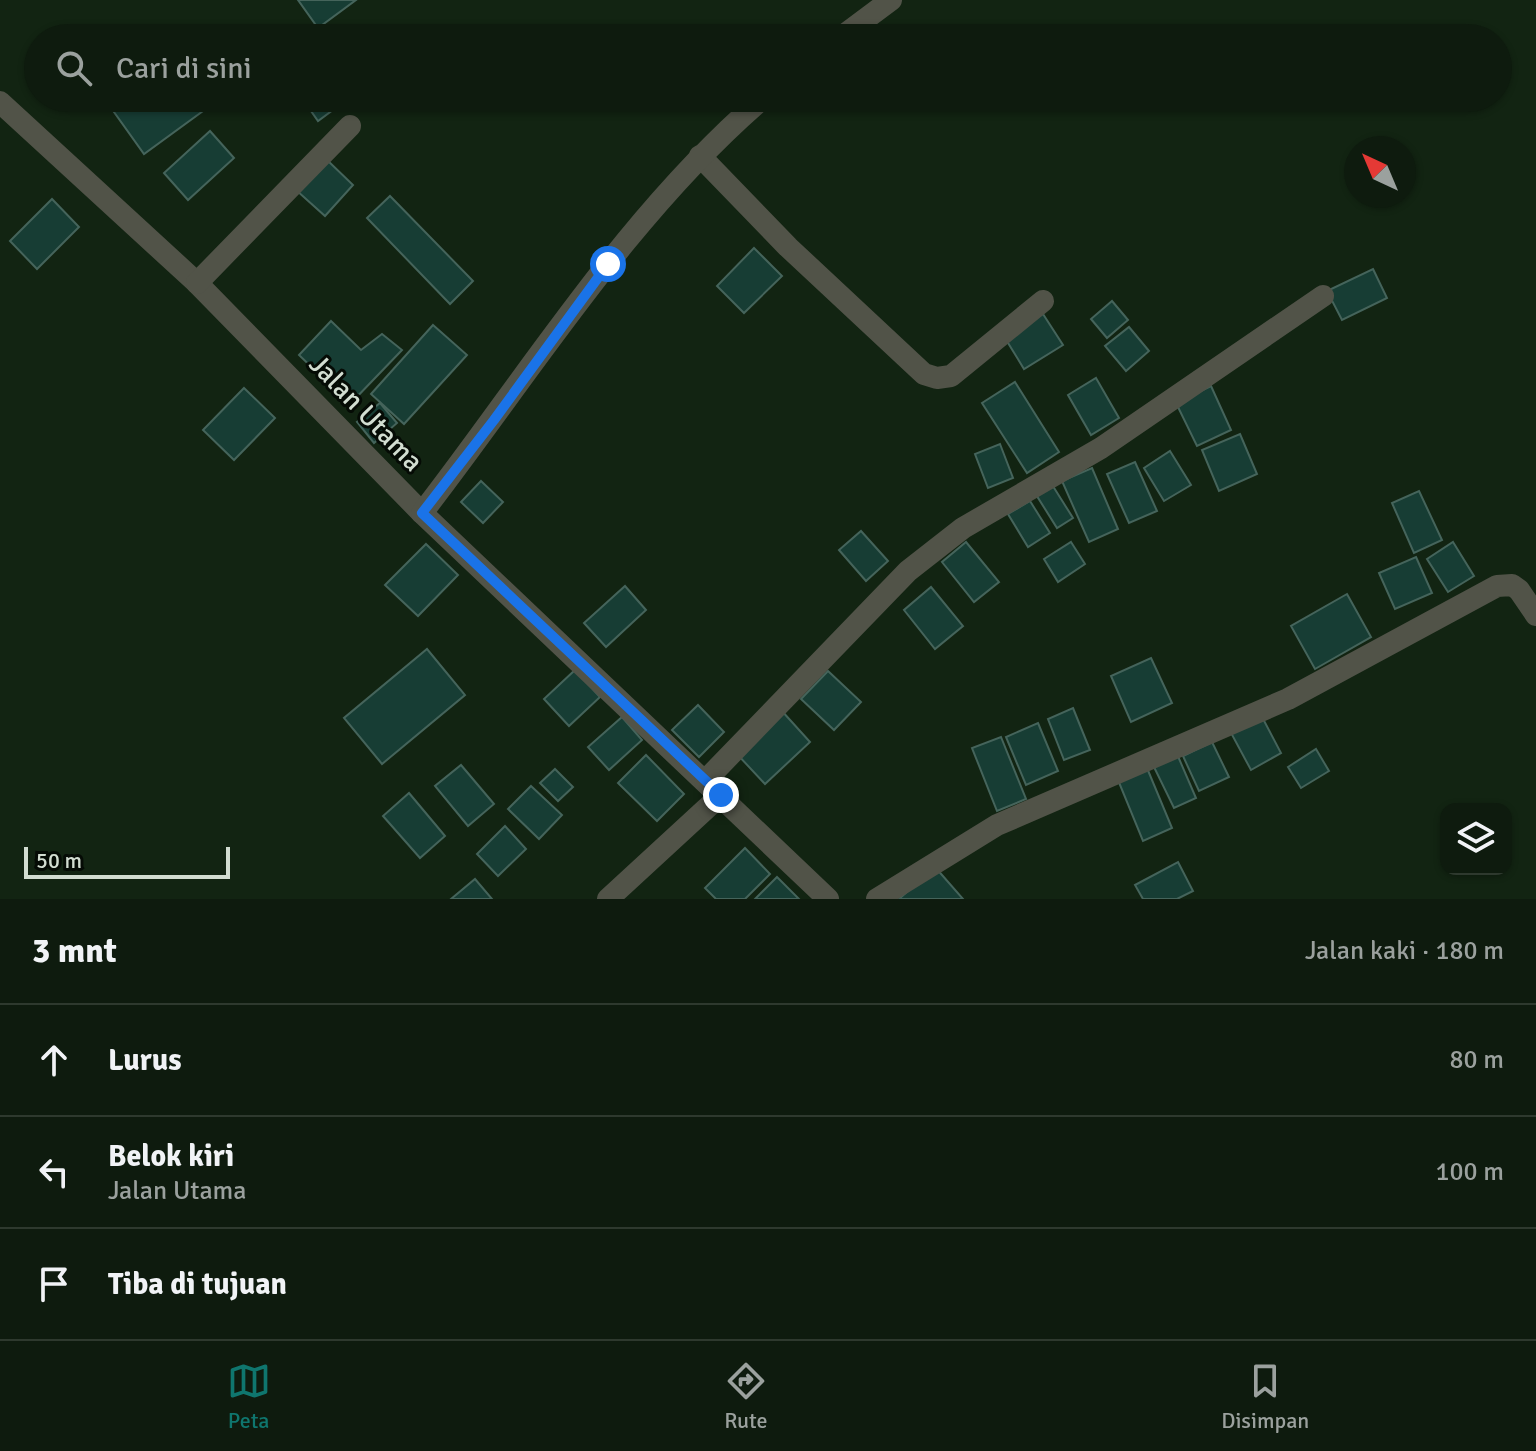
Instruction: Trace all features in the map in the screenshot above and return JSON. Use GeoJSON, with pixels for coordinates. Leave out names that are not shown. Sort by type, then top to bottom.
{"type":"FeatureCollection","features":[{"type":"Feature","properties":{"kind":"street"},"geometry":{"type":"LineString","coordinates":[[859,24],[891,0]]}},
{"type":"Feature","properties":{"kind":"street","name":"Jalan Utama"},"geometry":{"type":"LineString","coordinates":[[0,102],[197,283],[422,513],[828,899]]}},
{"type":"Feature","properties":{"kind":"street"},"geometry":{"type":"LineString","coordinates":[[422,513],[608,264],[666,192],[748,112]]}},
{"type":"Feature","properties":{"kind":"street"},"geometry":{"type":"LineString","coordinates":[[197,283],[350,126]]}},
{"type":"Feature","properties":{"kind":"street"},"geometry":{"type":"LineString","coordinates":[[700,156],[788,247],[924,374],[937,378],[951,376],[1043,301]]}},
{"type":"Feature","properties":{"kind":"street"},"geometry":{"type":"LineString","coordinates":[[614,897],[908,571],[963,528],[1101,448],[1323,296]]}},
{"type":"Feature","properties":{"kind":"street"},"geometry":{"type":"LineString","coordinates":[[877,899],[997,825],[1288,699],[1497,586],[1512,585],[1519,590],[1536,615]]}},
{"type":"Feature","properties":{"kind":"building"},"geometry":{"type":"Polygon","coordinates":[[[298,0],[356,0],[323,24],[315,24],[298,0]]]}},
{"type":"Feature","properties":{"kind":"building"},"geometry":{"type":"Polygon","coordinates":[[[114,112],[202,112],[144,154],[114,112]]]}},
{"type":"Feature","properties":{"kind":"building"},"geometry":{"type":"Polygon","coordinates":[[[312,112],[330,112],[318,121],[312,112]]]}},
{"type":"Feature","properties":{"kind":"building"},"geometry":{"type":"Polygon","coordinates":[[[210,131],[234,158],[188,200],[164,173],[210,131]]]}},
{"type":"Feature","properties":{"kind":"building"},"geometry":{"type":"Polygon","coordinates":[[[325,158],[353,185],[325,216],[296,190],[325,158]]]}},
{"type":"Feature","properties":{"kind":"building"},"geometry":{"type":"Polygon","coordinates":[[[390,196],[473,281],[450,304],[367,218],[390,196]]]}},
{"type":"Feature","properties":{"kind":"building"},"geometry":{"type":"Polygon","coordinates":[[[52,199],[79,227],[37,269],[10,241],[52,199]]]}},
{"type":"Feature","properties":{"kind":"building"},"geometry":{"type":"Polygon","coordinates":[[[754,248],[782,276],[744,313],[717,286],[754,248]]]}},
{"type":"Feature","properties":{"kind":"building"},"geometry":{"type":"Polygon","coordinates":[[[1373,269],[1387,298],[1342,320],[1327,291],[1373,269]]]}},
{"type":"Feature","properties":{"kind":"building"},"geometry":{"type":"Polygon","coordinates":[[[1112,301],[1128,320],[1107,338],[1091,319],[1112,301]]]}},
{"type":"Feature","properties":{"kind":"building"},"geometry":{"type":"Polygon","coordinates":[[[1043,314],[1063,345],[1024,369],[1005,338],[1043,314]]]}},
{"type":"Feature","properties":{"kind":"building"},"geometry":{"type":"Polygon","coordinates":[[[331,321],[361,350],[382,334],[402,350],[350,404],[299,355],[331,321]]]}},
{"type":"Feature","properties":{"kind":"building"},"geometry":{"type":"Polygon","coordinates":[[[433,325],[467,355],[404,424],[371,394],[433,325]]]}},
{"type":"Feature","properties":{"kind":"building"},"geometry":{"type":"Polygon","coordinates":[[[1129,327],[1149,351],[1126,371],[1105,346],[1129,327]]]}},
{"type":"Feature","properties":{"kind":"building"},"geometry":{"type":"Polygon","coordinates":[[[1096,378],[1119,418],[1091,435],[1068,395],[1096,378]]]}},
{"type":"Feature","properties":{"kind":"building"},"geometry":{"type":"Polygon","coordinates":[[[1015,382],[1059,452],[1027,473],[982,403],[1015,382]]]}},
{"type":"Feature","properties":{"kind":"building"},"geometry":{"type":"Polygon","coordinates":[[[1211,386],[1231,430],[1197,446],[1176,403],[1211,386]]]}},
{"type":"Feature","properties":{"kind":"building"},"geometry":{"type":"Polygon","coordinates":[[[244,388],[275,418],[234,460],[203,430],[244,388]]]}},
{"type":"Feature","properties":{"kind":"building"},"geometry":{"type":"Polygon","coordinates":[[[380,403],[397,423],[374,443],[357,422],[380,403]]]}},
{"type":"Feature","properties":{"kind":"building"},"geometry":{"type":"Polygon","coordinates":[[[1240,434],[1257,474],[1219,491],[1202,450],[1240,434]]]}},
{"type":"Feature","properties":{"kind":"building"},"geometry":{"type":"Polygon","coordinates":[[[1000,444],[1013,478],[988,488],[975,454],[1000,444]]]}},
{"type":"Feature","properties":{"kind":"building"},"geometry":{"type":"Polygon","coordinates":[[[1170,451],[1191,485],[1164,501],[1144,468],[1170,451]]]}},
{"type":"Feature","properties":{"kind":"building"},"geometry":{"type":"Polygon","coordinates":[[[1135,462],[1157,511],[1129,523],[1107,474],[1135,462]]]}},
{"type":"Feature","properties":{"kind":"building"},"geometry":{"type":"Polygon","coordinates":[[[1092,468],[1118,529],[1089,542],[1062,481],[1092,468]]]}},
{"type":"Feature","properties":{"kind":"building"},"geometry":{"type":"Polygon","coordinates":[[[481,481],[503,502],[483,523],[461,502],[481,481]]]}},
{"type":"Feature","properties":{"kind":"building"},"geometry":{"type":"Polygon","coordinates":[[[1051,483],[1073,518],[1057,528],[1035,493],[1051,483]]]}},
{"type":"Feature","properties":{"kind":"building"},"geometry":{"type":"Polygon","coordinates":[[[1419,491],[1442,540],[1414,553],[1392,503],[1419,491]]]}},
{"type":"Feature","properties":{"kind":"building"},"geometry":{"type":"Polygon","coordinates":[[[1030,501],[1050,533],[1028,547],[1008,514],[1030,501]]]}},
{"type":"Feature","properties":{"kind":"building"},"geometry":{"type":"Polygon","coordinates":[[[861,531],[888,561],[866,581],[839,550],[861,531]]]}},
{"type":"Feature","properties":{"kind":"building"},"geometry":{"type":"Polygon","coordinates":[[[966,542],[999,582],[974,602],[942,562],[966,542]]]}},
{"type":"Feature","properties":{"kind":"building"},"geometry":{"type":"Polygon","coordinates":[[[1071,542],[1085,564],[1058,582],[1044,559],[1071,542]]]}},
{"type":"Feature","properties":{"kind":"building"},"geometry":{"type":"Polygon","coordinates":[[[1453,542],[1474,576],[1448,592],[1427,559],[1453,542]]]}},
{"type":"Feature","properties":{"kind":"building"},"geometry":{"type":"Polygon","coordinates":[[[426,544],[458,575],[418,616],[385,585],[426,544]]]}},
{"type":"Feature","properties":{"kind":"building"},"geometry":{"type":"Polygon","coordinates":[[[1416,557],[1432,593],[1395,609],[1379,573],[1416,557]]]}},
{"type":"Feature","properties":{"kind":"building"},"geometry":{"type":"Polygon","coordinates":[[[625,586],[646,610],[606,647],[584,623],[625,586]]]}},
{"type":"Feature","properties":{"kind":"building"},"geometry":{"type":"Polygon","coordinates":[[[931,587],[963,626],[935,649],[904,610],[931,587]]]}},
{"type":"Feature","properties":{"kind":"building"},"geometry":{"type":"Polygon","coordinates":[[[1347,594],[1371,637],[1315,669],[1291,626],[1347,594]]]}},
{"type":"Feature","properties":{"kind":"building"},"geometry":{"type":"Polygon","coordinates":[[[427,649],[465,695],[382,764],[344,718],[427,649]]]}},
{"type":"Feature","properties":{"kind":"building"},"geometry":{"type":"Polygon","coordinates":[[[1151,658],[1172,703],[1131,722],[1111,676],[1151,658]]]}},
{"type":"Feature","properties":{"kind":"building"},"geometry":{"type":"Polygon","coordinates":[[[575,670],[600,697],[569,726],[544,699],[575,670]]]}},
{"type":"Feature","properties":{"kind":"building"},"geometry":{"type":"Polygon","coordinates":[[[828,671],[861,702],[834,730],[801,699],[828,671]]]}},
{"type":"Feature","properties":{"kind":"building"},"geometry":{"type":"Polygon","coordinates":[[[698,705],[724,732],[699,757],[672,730],[698,705]]]}},
{"type":"Feature","properties":{"kind":"building"},"geometry":{"type":"Polygon","coordinates":[[[1073,708],[1090,750],[1064,760],[1048,719],[1073,708]]]}},
{"type":"Feature","properties":{"kind":"building"},"geometry":{"type":"Polygon","coordinates":[[[781,710],[810,742],[765,784],[736,753],[781,710]]]}},
{"type":"Feature","properties":{"kind":"building"},"geometry":{"type":"Polygon","coordinates":[[[1261,715],[1281,753],[1251,770],[1230,731],[1261,715]]]}},
{"type":"Feature","properties":{"kind":"building"},"geometry":{"type":"Polygon","coordinates":[[[622,717],[642,740],[609,770],[588,747],[622,717]]]}},
{"type":"Feature","properties":{"kind":"building"},"geometry":{"type":"Polygon","coordinates":[[[1038,723],[1058,771],[1026,785],[1006,737],[1038,723]]]}},
{"type":"Feature","properties":{"kind":"building"},"geometry":{"type":"Polygon","coordinates":[[[1001,737],[1026,799],[997,811],[972,748],[1001,737]]]}},
{"type":"Feature","properties":{"kind":"building"},"geometry":{"type":"Polygon","coordinates":[[[1212,742],[1229,777],[1199,791],[1183,756],[1212,742]]]}},
{"type":"Feature","properties":{"kind":"building"},"geometry":{"type":"Polygon","coordinates":[[[1316,749],[1329,771],[1301,788],[1288,767],[1316,749]]]}},
{"type":"Feature","properties":{"kind":"building"},"geometry":{"type":"Polygon","coordinates":[[[1177,754],[1196,798],[1174,808],[1153,765],[1177,754]]]}},
{"type":"Feature","properties":{"kind":"building"},"geometry":{"type":"Polygon","coordinates":[[[646,755],[684,794],[657,821],[618,783],[646,755]]]}},
{"type":"Feature","properties":{"kind":"building"},"geometry":{"type":"Polygon","coordinates":[[[461,765],[494,804],[468,826],[435,786],[461,765]]]}},
{"type":"Feature","properties":{"kind":"building"},"geometry":{"type":"Polygon","coordinates":[[[1147,768],[1172,828],[1143,841],[1118,780],[1147,768]]]}},
{"type":"Feature","properties":{"kind":"building"},"geometry":{"type":"Polygon","coordinates":[[[555,769],[573,787],[558,801],[540,783],[555,769]]]}},
{"type":"Feature","properties":{"kind":"building"},"geometry":{"type":"Polygon","coordinates":[[[531,786],[562,815],[539,839],[508,809],[531,786]]]}},
{"type":"Feature","properties":{"kind":"building"},"geometry":{"type":"Polygon","coordinates":[[[409,793],[445,836],[420,858],[383,816],[409,793]]]}},
{"type":"Feature","properties":{"kind":"building"},"geometry":{"type":"Polygon","coordinates":[[[505,826],[526,849],[498,876],[477,854],[505,826]]]}},
{"type":"Feature","properties":{"kind":"building"},"geometry":{"type":"Polygon","coordinates":[[[745,848],[770,874],[745,899],[716,899],[705,888],[745,848]]]}},
{"type":"Feature","properties":{"kind":"building"},"geometry":{"type":"Polygon","coordinates":[[[1178,862],[1193,891],[1177,899],[1143,899],[1135,885],[1178,862]]]}},
{"type":"Feature","properties":{"kind":"building"},"geometry":{"type":"Polygon","coordinates":[[[935,867],[963,899],[899,899],[935,867]]]}},
{"type":"Feature","properties":{"kind":"building"},"geometry":{"type":"Polygon","coordinates":[[[777,877],[799,899],[755,899],[777,877]]]}},
{"type":"Feature","properties":{"kind":"building"},"geometry":{"type":"Polygon","coordinates":[[[475,879],[492,899],[451,899],[475,879]]]}},
{"type":"Feature","properties":{"kind":"route"},"geometry":{"type":"LineString","coordinates":[[608,264],[422,513],[721,795]]}}]}
